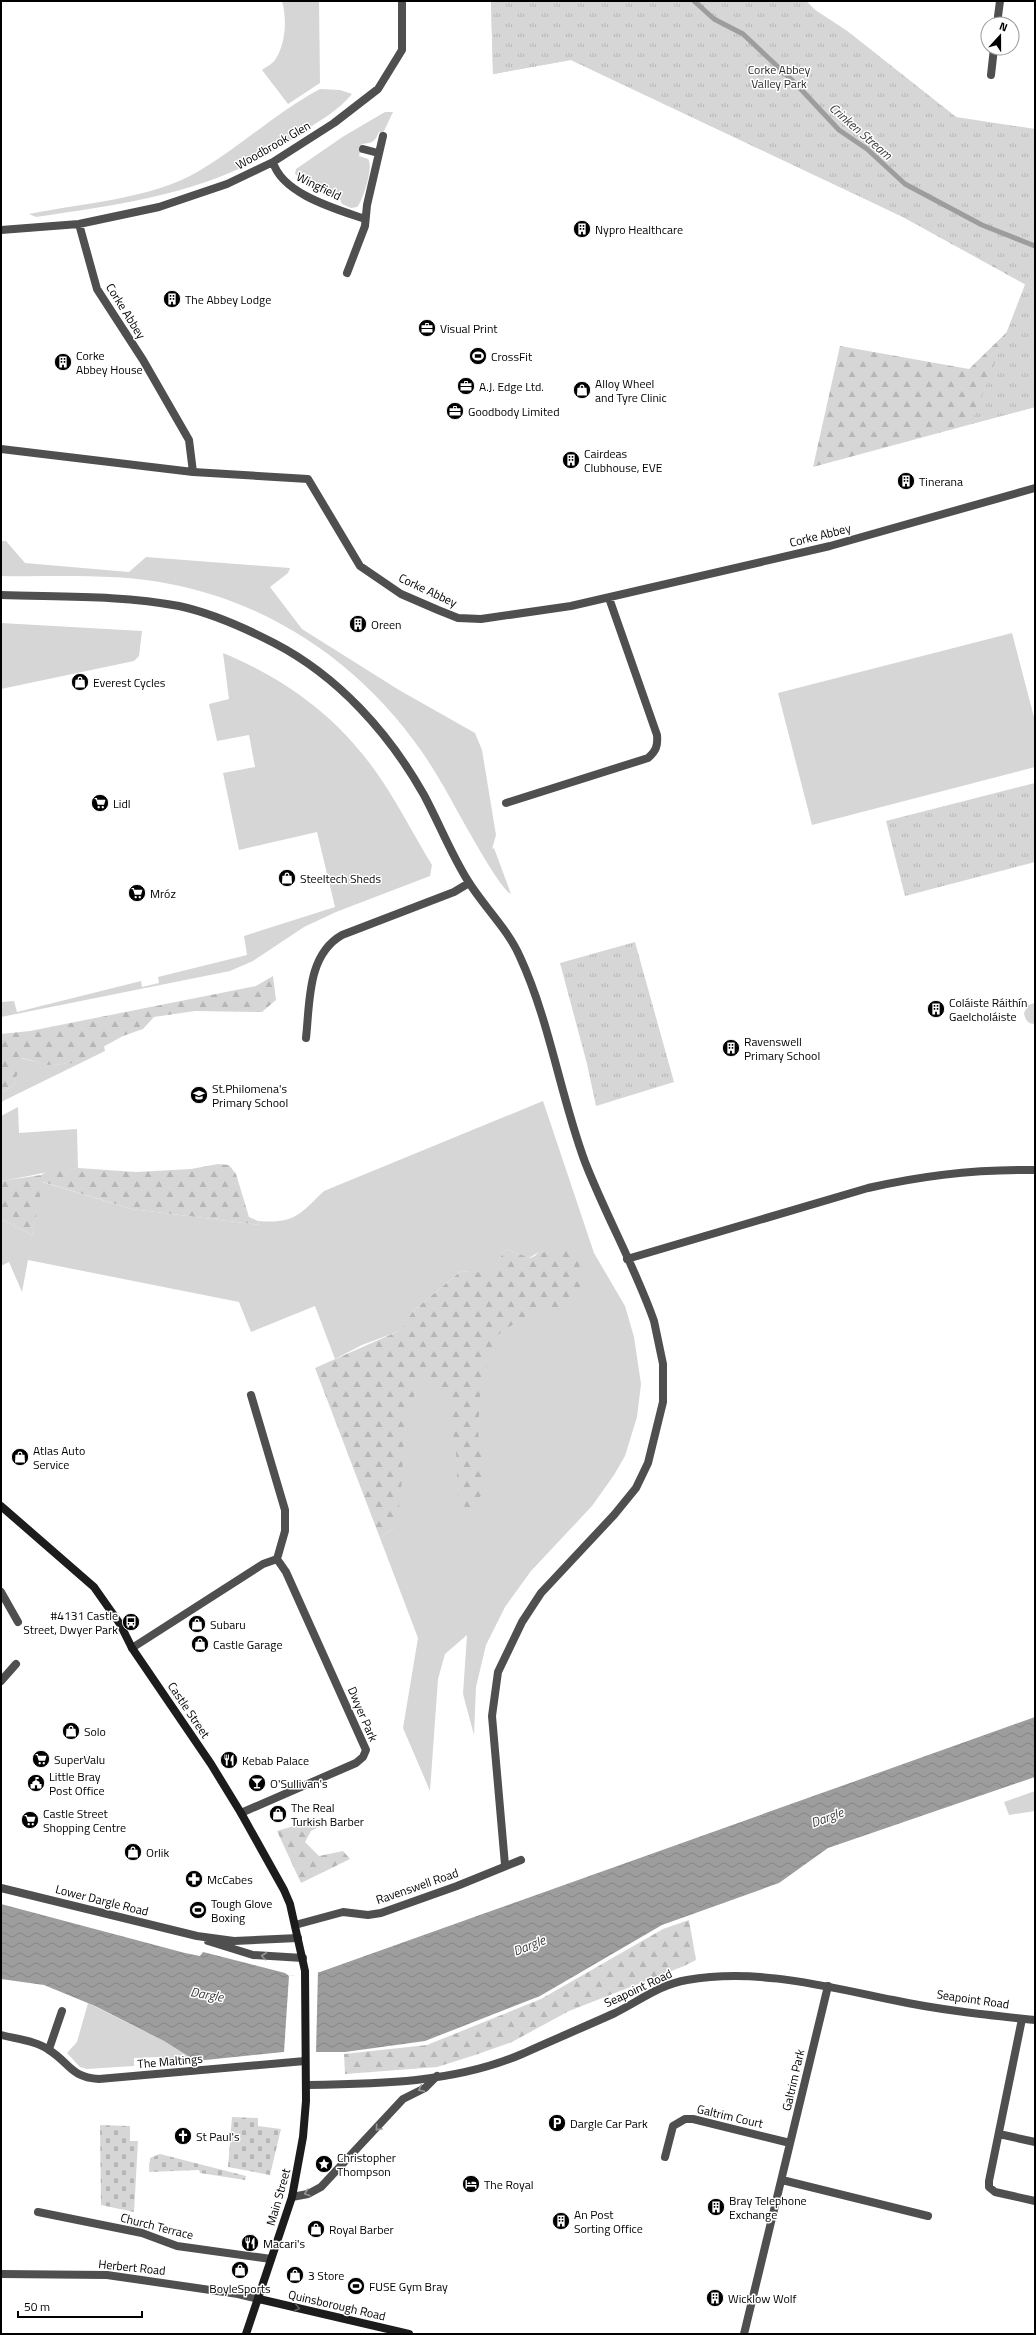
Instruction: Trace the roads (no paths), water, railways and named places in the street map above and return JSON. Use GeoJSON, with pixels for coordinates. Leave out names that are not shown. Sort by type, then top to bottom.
{"type":"FeatureCollection","features":[{"type":"Feature","properties":{"kind":"main road","name":"Castle Street"},"geometry":{"type":"LineString","coordinates":[[1,1506],[94,1587],[120,1624],[132,1648],[211,1764],[241,1813],[284,1890],[295,1924],[304,1964],[305,2057]]}},
{"type":"Feature","properties":{"kind":"main road","name":"Main Street"},"geometry":{"type":"LineString","coordinates":[[246,2334],[292,2197],[302,2149],[306,2085],[305,2057]]}},
{"type":"Feature","properties":{"kind":"main road","name":"Quinsborough Road"},"geometry":{"type":"LineString","coordinates":[[259,2299],[409,2334]]}},
{"type":"Feature","properties":{"kind":"street","name":"Woodbrook Glen"},"geometry":{"type":"LineString","coordinates":[[1,230],[78,224],[159,207],[228,184],[273,162],[334,123],[378,89],[402,50],[402,1]]}},
{"type":"Feature","properties":{"kind":"street"},"geometry":{"type":"LineString","coordinates":[[998,16],[1000,1]]}},
{"type":"Feature","properties":{"kind":"street"},"geometry":{"type":"LineString","coordinates":[[991,75],[993,56]]}},
{"type":"Feature","properties":{"kind":"street"},"geometry":{"type":"LineString","coordinates":[[347,273],[365,226],[365,219],[378,153],[383,136]]}},
{"type":"Feature","properties":{"kind":"street"},"geometry":{"type":"LineString","coordinates":[[363,149],[378,153]]}},
{"type":"Feature","properties":{"kind":"street","name":"Wingfield"},"geometry":{"type":"LineString","coordinates":[[273,162],[276,170],[289,187],[365,219]]}},
{"type":"Feature","properties":{"kind":"street","name":"Corke Abbey"},"geometry":{"type":"LineString","coordinates":[[78,224],[97,288],[143,360],[189,440],[193,472]]}},
{"type":"Feature","properties":{"kind":"street","name":"Corke Abbey"},"geometry":{"type":"LineString","coordinates":[[1,449],[193,472],[308,479],[360,566],[401,594],[458,618],[481,619],[609,598],[830,546],[1035,488]]}},
{"type":"Feature","properties":{"kind":"street"},"geometry":{"type":"LineString","coordinates":[[1,595],[136,599],[181,607],[226,622],[275,644],[317,670],[352,701],[385,736],[424,796],[469,883],[520,957],[534,993],[584,1159],[648,1304],[658,1336],[663,1378],[659,1425],[648,1463],[636,1488],[591,1542],[541,1593],[522,1622],[498,1672],[492,1716],[505,1865]]}},
{"type":"Feature","properties":{"kind":"street"},"geometry":{"type":"LineString","coordinates":[[506,803],[648,758],[654,752],[657,744],[657,735],[609,598]]}},
{"type":"Feature","properties":{"kind":"street"},"geometry":{"type":"LineString","coordinates":[[306,1038],[316,967],[321,954],[328,944],[342,935],[454,892],[469,883]]}},
{"type":"Feature","properties":{"kind":"street"},"geometry":{"type":"LineString","coordinates":[[627,1259],[868,1188],[906,1179],[978,1170],[1035,1170]]}},
{"type":"Feature","properties":{"kind":"street"},"geometry":{"type":"LineString","coordinates":[[132,1648],[263,1564],[278,1558],[285,1530],[285,1510],[251,1394]]}},
{"type":"Feature","properties":{"kind":"street","name":"Dwyer Park"},"geometry":{"type":"LineString","coordinates":[[241,1813],[356,1763],[363,1757],[366,1750],[289,1579],[278,1558]]}},
{"type":"Feature","properties":{"kind":"street"},"geometry":{"type":"LineString","coordinates":[[1,1592],[18,1622]]}},
{"type":"Feature","properties":{"kind":"street"},"geometry":{"type":"LineString","coordinates":[[1,1681],[16,1664]]}},
{"type":"Feature","properties":{"kind":"street","name":"Ravenswell Road"},"geometry":{"type":"LineString","coordinates":[[295,1924],[343,1912],[368,1915],[381,1913],[457,1886],[505,1865],[521,1860]]}},
{"type":"Feature","properties":{"kind":"street","name":"Lower Dargle Road"},"geometry":{"type":"LineString","coordinates":[[1,1888],[196,1936],[234,1941],[298,1938]]}},
{"type":"Feature","properties":{"kind":"street","name":"Lower Dargle Road"},"geometry":{"type":"LineString","coordinates":[[196,1936],[232,1950],[253,1955],[281,1958],[304,1964]]}},
{"type":"Feature","properties":{"kind":"street","name":"Seapoint Road"},"geometry":{"type":"LineString","coordinates":[[306,2085],[360,2084],[471,2071],[520,2055],[616,2012],[665,1986],[679,1981],[719,1976],[764,1976],[828,1986],[895,2000],[1035,2020]]}},
{"type":"Feature","properties":{"kind":"street","name":"Galtrim Park"},"geometry":{"type":"LineString","coordinates":[[744,2334],[828,1986]]}},
{"type":"Feature","properties":{"kind":"street"},"geometry":{"type":"LineString","coordinates":[[48,2049],[62,2011]]}},
{"type":"Feature","properties":{"kind":"street"},"geometry":{"type":"LineString","coordinates":[[1022,2019],[989,2187],[995,2192],[1035,2201]]}},
{"type":"Feature","properties":{"kind":"street","name":"The Maltings"},"geometry":{"type":"LineString","coordinates":[[1,2036],[48,2049],[66,2066],[80,2076],[99,2079],[305,2057]]}},
{"type":"Feature","properties":{"kind":"street"},"geometry":{"type":"LineString","coordinates":[[292,2197],[308,2194],[321,2187],[404,2099],[425,2088],[437,2076]]}},
{"type":"Feature","properties":{"kind":"street","name":"Galtrim Court"},"geometry":{"type":"LineString","coordinates":[[665,2157],[674,2126],[685,2119],[790,2143]]}},
{"type":"Feature","properties":{"kind":"street"},"geometry":{"type":"LineString","coordinates":[[999,2134],[1035,2142]]}},
{"type":"Feature","properties":{"kind":"street"},"geometry":{"type":"LineString","coordinates":[[782,2180],[928,2216]]}},
{"type":"Feature","properties":{"kind":"street","name":"Church Terrace"},"geometry":{"type":"LineString","coordinates":[[38,2212],[142,2233],[177,2246],[271,2259]]}},
{"type":"Feature","properties":{"kind":"street","name":"Herbert Road"},"geometry":{"type":"LineString","coordinates":[[1,2274],[108,2276],[224,2292],[259,2299]]}},
{"type":"Feature","properties":{"kind":"water","name":"Dargle"},"geometry":{"type":"Polygon","coordinates":[[[1035,1717],[1035,1777],[828,1848],[779,1883],[662,1925],[540,1996],[425,2041],[345,2052],[283,2052],[196,2061],[164,2041],[95,2006],[44,1985],[1,1979],[1,1904],[185,1953],[200,1956],[203,1952],[285,1973],[289,1976],[320,1972],[1035,1717]]]}},
{"type":"Feature","properties":{"kind":"waterway","name":"Crinken Stream"},"geometry":{"type":"LineString","coordinates":[[694,1],[714,19],[743,34],[796,84],[839,130],[867,149],[905,184],[982,225],[1035,246]]}},
{"type":"Feature","properties":{"kind":"place","name":"Nypro Healthcare"},"geometry":{"type":"Point","coordinates":[582,229]}},
{"type":"Feature","properties":{"kind":"place","name":"The Abbey Lodge"},"geometry":{"type":"Point","coordinates":[172,299]}},
{"type":"Feature","properties":{"kind":"place","name":"Visual Print"},"geometry":{"type":"Point","coordinates":[427,328]}},
{"type":"Feature","properties":{"kind":"place","name":"CrossFit"},"geometry":{"type":"Point","coordinates":[478,356]}},
{"type":"Feature","properties":{"kind":"place","name":"Corke Abbey House"},"geometry":{"type":"Point","coordinates":[63,362]}},
{"type":"Feature","properties":{"kind":"place","name":"A.J. Edge Ltd."},"geometry":{"type":"Point","coordinates":[466,386]}},
{"type":"Feature","properties":{"kind":"place","name":"Alloy Wheel and Tyre Clinic"},"geometry":{"type":"Point","coordinates":[582,390]}},
{"type":"Feature","properties":{"kind":"place","name":"Goodbody Limited"},"geometry":{"type":"Point","coordinates":[455,411]}},
{"type":"Feature","properties":{"kind":"place","name":"Cairdeas Clubhouse, EVE"},"geometry":{"type":"Point","coordinates":[571,460]}},
{"type":"Feature","properties":{"kind":"place","name":"Tinerana"},"geometry":{"type":"Point","coordinates":[906,481]}},
{"type":"Feature","properties":{"kind":"place","name":"Oreen"},"geometry":{"type":"Point","coordinates":[358,624]}},
{"type":"Feature","properties":{"kind":"place","name":"Everest Cycles"},"geometry":{"type":"Point","coordinates":[80,682]}},
{"type":"Feature","properties":{"kind":"place","name":"Lidl"},"geometry":{"type":"Point","coordinates":[100,803]}},
{"type":"Feature","properties":{"kind":"place","name":"Steeltech Sheds"},"geometry":{"type":"Point","coordinates":[287,878]}},
{"type":"Feature","properties":{"kind":"place","name":"Mróz"},"geometry":{"type":"Point","coordinates":[137,893]}},
{"type":"Feature","properties":{"kind":"place","name":"Coláiste Ráithín Gaelcholáiste"},"geometry":{"type":"Point","coordinates":[936,1009]}},
{"type":"Feature","properties":{"kind":"place","name":"Ravenswell Primary School"},"geometry":{"type":"Point","coordinates":[731,1048]}},
{"type":"Feature","properties":{"kind":"place","name":"St.Philomena's Primary School"},"geometry":{"type":"Point","coordinates":[199,1095]}},
{"type":"Feature","properties":{"kind":"place","name":"Atlas Auto Service"},"geometry":{"type":"Point","coordinates":[20,1457]}},
{"type":"Feature","properties":{"kind":"place","name":"#4131 Castle Street, Dwyer Park"},"geometry":{"type":"Point","coordinates":[131,1622]}},
{"type":"Feature","properties":{"kind":"place","name":"Subaru"},"geometry":{"type":"Point","coordinates":[197,1624]}},
{"type":"Feature","properties":{"kind":"place","name":"Castle Garage"},"geometry":{"type":"Point","coordinates":[200,1644]}},
{"type":"Feature","properties":{"kind":"place","name":"Solo"},"geometry":{"type":"Point","coordinates":[71,1731]}},
{"type":"Feature","properties":{"kind":"place","name":"SuperValu"},"geometry":{"type":"Point","coordinates":[41,1759]}},
{"type":"Feature","properties":{"kind":"place","name":"Kebab Palace"},"geometry":{"type":"Point","coordinates":[229,1760]}},
{"type":"Feature","properties":{"kind":"place","name":"Little Bray Post Office"},"geometry":{"type":"Point","coordinates":[36,1783]}},
{"type":"Feature","properties":{"kind":"place","name":"O'Sullivan's"},"geometry":{"type":"Point","coordinates":[257,1783]}},
{"type":"Feature","properties":{"kind":"place","name":"The Real Turkish Barber"},"geometry":{"type":"Point","coordinates":[278,1814]}},
{"type":"Feature","properties":{"kind":"place","name":"Castle Street Shopping Centre"},"geometry":{"type":"Point","coordinates":[30,1820]}},
{"type":"Feature","properties":{"kind":"place","name":"Orlik"},"geometry":{"type":"Point","coordinates":[133,1852]}},
{"type":"Feature","properties":{"kind":"place","name":"McCabes"},"geometry":{"type":"Point","coordinates":[194,1879]}},
{"type":"Feature","properties":{"kind":"place","name":"Tough Glove Boxing"},"geometry":{"type":"Point","coordinates":[198,1910]}},
{"type":"Feature","properties":{"kind":"place","name":"Dargle Car Park"},"geometry":{"type":"Point","coordinates":[557,2123]}},
{"type":"Feature","properties":{"kind":"place","name":"St Paul's"},"geometry":{"type":"Point","coordinates":[183,2136]}},
{"type":"Feature","properties":{"kind":"place","name":"Christopher Thompson"},"geometry":{"type":"Point","coordinates":[324,2164]}},
{"type":"Feature","properties":{"kind":"place","name":"The Royal"},"geometry":{"type":"Point","coordinates":[471,2184]}},
{"type":"Feature","properties":{"kind":"place","name":"Bray Telephone Exchange"},"geometry":{"type":"Point","coordinates":[716,2207]}},
{"type":"Feature","properties":{"kind":"place","name":"An Post Sorting Office"},"geometry":{"type":"Point","coordinates":[561,2221]}},
{"type":"Feature","properties":{"kind":"place","name":"Royal Barber"},"geometry":{"type":"Point","coordinates":[316,2229]}},
{"type":"Feature","properties":{"kind":"place","name":"Macari's"},"geometry":{"type":"Point","coordinates":[250,2243]}},
{"type":"Feature","properties":{"kind":"place","name":"BoyleSports"},"geometry":{"type":"Point","coordinates":[240,2270]}},
{"type":"Feature","properties":{"kind":"place","name":"3 Store"},"geometry":{"type":"Point","coordinates":[295,2275]}},
{"type":"Feature","properties":{"kind":"place","name":"FUSE Gym Bray"},"geometry":{"type":"Point","coordinates":[356,2286]}},
{"type":"Feature","properties":{"kind":"place","name":"Wicklow Wolf"},"geometry":{"type":"Point","coordinates":[715,2298]}},
{"type":"Feature","properties":{"kind":"park label","name":"Corke Abbey Valley Park"},"geometry":{"type":"Point","coordinates":[779,76]}}]}
